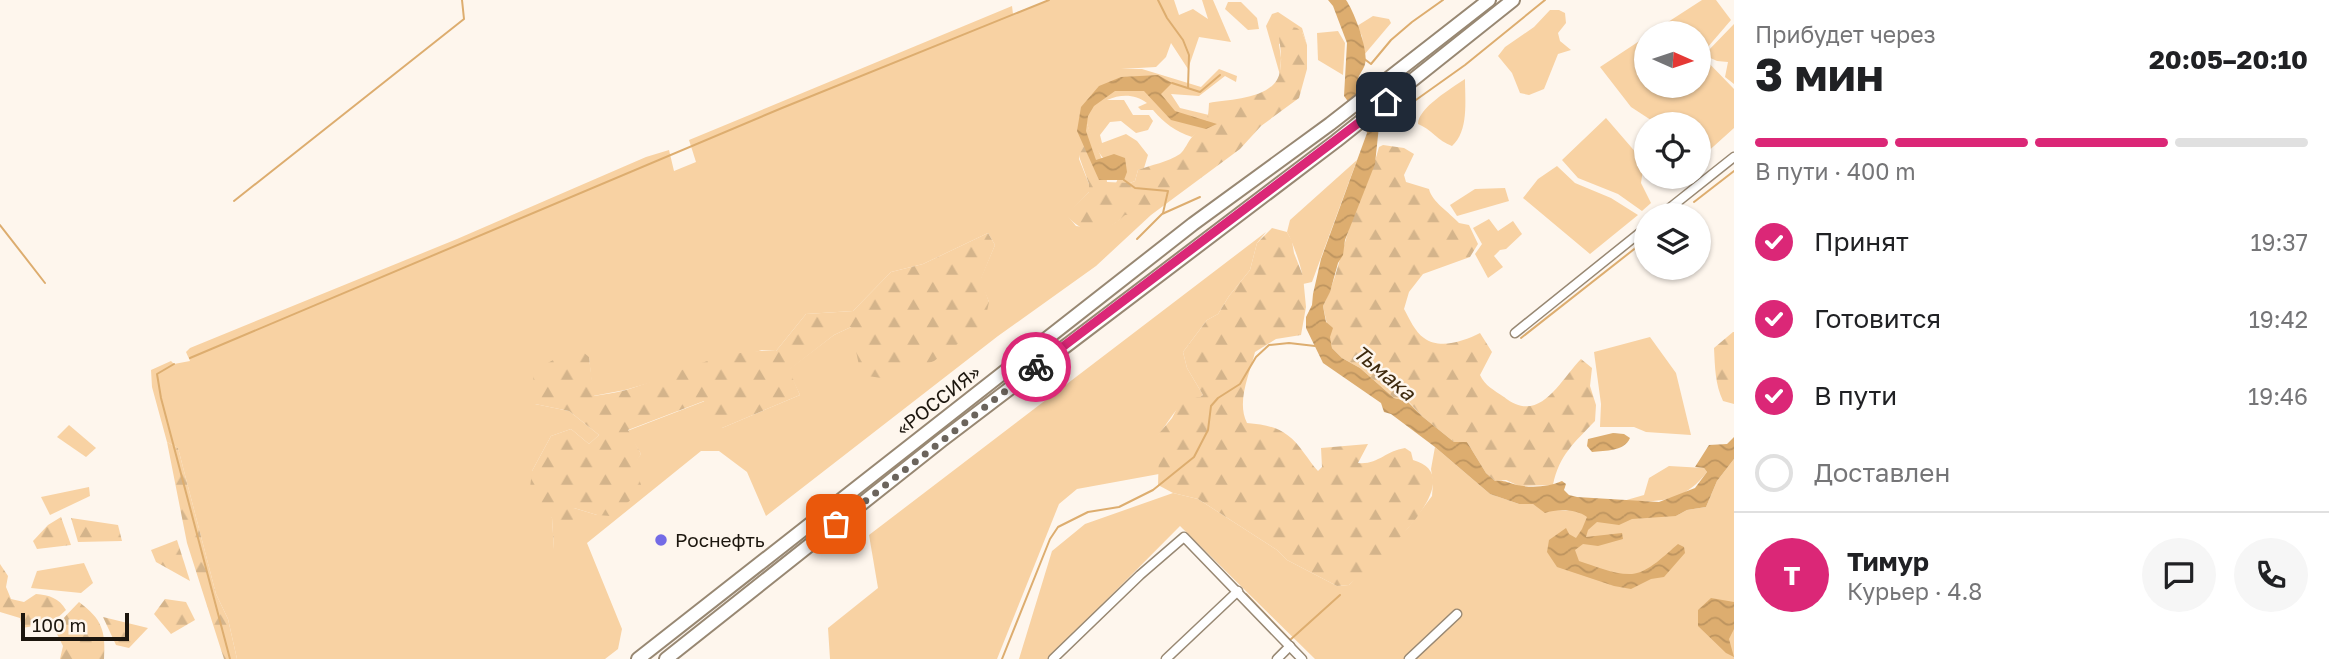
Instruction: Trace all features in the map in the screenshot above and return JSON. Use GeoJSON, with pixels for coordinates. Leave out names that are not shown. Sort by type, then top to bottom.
{"type":"FeatureCollection","features":[{"type":"Feature","properties":{"kind":"highway","name":"«РОССИЯ»"},"geometry":{"type":"LineString","coordinates":[[638,659],[1194,225],[1330,124],[1489,0]]}},
{"type":"Feature","properties":{"kind":"highway"},"geometry":{"type":"LineString","coordinates":[[1494,15],[1513,0]]}},
{"type":"Feature","properties":{"kind":"highway","name":"«РОССИЯ»"},"geometry":{"type":"LineString","coordinates":[[666,659],[942,440],[1386,102],[1494,15]]}},
{"type":"Feature","properties":{"kind":"street"},"geometry":{"type":"LineString","coordinates":[[1494,15],[1519,0]]}},
{"type":"Feature","properties":{"kind":"street"},"geometry":{"type":"LineString","coordinates":[[1676,203],[1734,157]]}},
{"type":"Feature","properties":{"kind":"street"},"geometry":{"type":"LineString","coordinates":[[1515,333],[1634,237]]}},
{"type":"Feature","properties":{"kind":"street"},"geometry":{"type":"LineString","coordinates":[[1053,659],[1140,575],[1184,537],[1302,659]]}},
{"type":"Feature","properties":{"kind":"street"},"geometry":{"type":"LineString","coordinates":[[1166,659],[1238,591]]}},
{"type":"Feature","properties":{"kind":"street"},"geometry":{"type":"LineString","coordinates":[[1409,659],[1457,614]]}},
{"type":"Feature","properties":{"kind":"street"},"geometry":{"type":"LineString","coordinates":[[1276,659],[1290,646]]}},
{"type":"Feature","properties":{"kind":"green space"},"geometry":{"type":"Polygon","coordinates":[[[1049,0],[1174,0],[1179,15],[1193,9],[1208,19],[1202,0],[1213,0],[1231,42],[1199,37],[1188,69],[1171,43],[1166,57],[1156,67],[1121,69],[1142,69],[1201,87],[1219,69],[1237,76],[1236,82],[1225,76],[1199,96],[1171,94],[1180,108],[1209,115],[1204,127],[1192,137],[1171,127],[1153,110],[1141,110],[1138,107],[1147,103],[1138,98],[1123,96],[1107,100],[1124,100],[1133,115],[1149,115],[1153,121],[1148,130],[1136,133],[1121,121],[1110,122],[1100,135],[1102,143],[1126,134],[1137,141],[1148,155],[1144,168],[1138,170],[1135,181],[1116,183],[1120,174],[1098,151],[1086,121],[1079,159],[1089,184],[1089,192],[1067,215],[1076,226],[1097,228],[1107,227],[1124,215],[1151,215],[1096,266],[998,336],[766,516],[747,472],[719,451],[701,451],[587,543],[622,629],[618,649],[605,659],[237,659],[228,619],[216,594],[178,448],[167,442],[152,387],[151,370],[171,361],[174,364],[190,361],[186,352],[190,348],[457,239],[646,157],[669,150],[674,171],[696,162],[689,140],[1012,6],[1013,14],[1049,0]],[[988,233],[923,264],[891,272],[853,311],[806,314],[776,351],[762,350],[625,390],[593,396],[589,357],[535,404],[569,411],[599,435],[589,444],[571,429],[551,436],[532,471],[552,518],[554,549],[574,508],[597,515],[641,454],[627,431],[705,401],[722,428],[800,395],[788,370],[834,335],[851,327],[989,302],[980,280],[995,245],[988,233]]]}},
{"type":"Feature","properties":{"kind":"green space"},"geometry":{"type":"Polygon","coordinates":[[[1702,0],[1716,0],[1731,20],[1712,42],[1712,21],[1670,21],[1702,0]]]}},
{"type":"Feature","properties":{"kind":"green space"},"geometry":{"type":"Polygon","coordinates":[[[1228,2],[1241,2],[1257,18],[1259,29],[1248,30],[1225,9],[1228,2]]]}},
{"type":"Feature","properties":{"kind":"green space"},"geometry":{"type":"Polygon","coordinates":[[[1550,10],[1565,13],[1566,23],[1558,33],[1560,41],[1571,50],[1558,54],[1544,89],[1529,95],[1520,93],[1512,73],[1498,56],[1505,47],[1534,27],[1550,10]]]}},
{"type":"Feature","properties":{"kind":"green space"},"geometry":{"type":"Polygon","coordinates":[[[1278,12],[1302,28],[1307,45],[1302,32],[1279,44],[1280,75],[1266,26],[1272,14],[1278,12]]]}},
{"type":"Feature","properties":{"kind":"green space"},"geometry":{"type":"Polygon","coordinates":[[[1373,16],[1389,19],[1391,23],[1364,55],[1362,36],[1357,26],[1373,16]]]}},
{"type":"Feature","properties":{"kind":"green space"},"geometry":{"type":"Polygon","coordinates":[[[1734,24],[1734,84],[1725,77],[1728,62],[1712,59],[1712,47],[1734,24]]]}},
{"type":"Feature","properties":{"kind":"green space"},"geometry":{"type":"Polygon","coordinates":[[[1283,25],[1302,32],[1307,45],[1307,69],[1299,98],[1261,126],[1240,149],[1151,215],[1125,215],[1110,227],[1095,231],[1081,227],[1066,215],[1089,192],[1073,125],[1075,120],[1086,121],[1102,159],[1107,182],[1135,181],[1138,170],[1182,152],[1206,123],[1209,103],[1251,96],[1262,92],[1277,80],[1281,55],[1278,27],[1283,25]]]}},
{"type":"Feature","properties":{"kind":"green space"},"geometry":{"type":"Polygon","coordinates":[[[1338,31],[1345,43],[1343,75],[1318,60],[1317,33],[1338,31]]]}},
{"type":"Feature","properties":{"kind":"green space"},"geometry":{"type":"Polygon","coordinates":[[[1634,45],[1634,98],[1712,98],[1712,66],[1734,89],[1734,128],[1711,149],[1711,112],[1639,112],[1631,107],[1600,67],[1634,45]]]}},
{"type":"Feature","properties":{"kind":"green space"},"geometry":{"type":"Polygon","coordinates":[[[1465,79],[1464,124],[1452,146],[1418,124],[1419,118],[1429,105],[1465,79]]]}},
{"type":"Feature","properties":{"kind":"green space"},"geometry":{"type":"Polygon","coordinates":[[[1606,118],[1634,150],[1634,189],[1644,189],[1651,203],[1634,203],[1634,205],[1618,194],[1578,178],[1562,160],[1606,118]]]}},
{"type":"Feature","properties":{"kind":"green space"},"geometry":{"type":"Polygon","coordinates":[[[1383,145],[1404,148],[1414,154],[1404,175],[1406,182],[1429,189],[1437,203],[1459,223],[1469,225],[1478,244],[1470,257],[1423,274],[1409,292],[1404,309],[1421,335],[1430,342],[1445,344],[1480,333],[1492,352],[1480,375],[1490,388],[1517,405],[1528,406],[1548,397],[1581,359],[1592,368],[1590,386],[1596,405],[1595,421],[1564,457],[1553,485],[1519,486],[1506,480],[1495,481],[1486,473],[1467,442],[1454,442],[1408,401],[1394,398],[1332,348],[1323,306],[1349,227],[1379,147],[1383,145]]]}},
{"type":"Feature","properties":{"kind":"green space"},"geometry":{"type":"Polygon","coordinates":[[[1357,160],[1312,282],[1303,284],[1300,265],[1287,232],[1290,220],[1357,160]]]}},
{"type":"Feature","properties":{"kind":"green space"},"geometry":{"type":"Polygon","coordinates":[[[1557,166],[1575,183],[1611,198],[1634,212],[1634,218],[1590,254],[1523,198],[1538,179],[1557,166]]]}},
{"type":"Feature","properties":{"kind":"green space"},"geometry":{"type":"Polygon","coordinates":[[[1505,188],[1509,201],[1457,216],[1450,205],[1475,189],[1505,188]]]}},
{"type":"Feature","properties":{"kind":"green space"},"geometry":{"type":"Polygon","coordinates":[[[1489,219],[1498,231],[1513,221],[1522,234],[1494,256],[1503,267],[1488,278],[1475,254],[1482,244],[1473,228],[1489,219]]]}},
{"type":"Feature","properties":{"kind":"green space"},"geometry":{"type":"Polygon","coordinates":[[[1272,228],[1287,232],[1292,241],[1303,276],[1306,307],[1301,335],[1276,339],[1255,352],[1243,397],[1247,423],[1265,425],[1286,434],[1318,471],[1322,467],[1321,448],[1368,444],[1358,463],[1365,463],[1405,448],[1411,452],[1413,460],[1429,470],[1433,485],[1426,503],[1413,523],[1349,585],[1337,586],[1287,560],[1277,550],[1198,499],[1173,493],[1158,485],[1159,451],[1151,443],[1172,418],[1183,397],[1203,395],[1187,368],[1183,352],[1207,320],[1218,314],[1250,270],[1257,243],[1272,228]]]}},
{"type":"Feature","properties":{"kind":"green space"},"geometry":{"type":"Polygon","coordinates":[[[1266,232],[1257,243],[1250,270],[1218,314],[1207,320],[1183,352],[1187,368],[1203,395],[1192,398],[1179,407],[1152,443],[1159,450],[1159,474],[1077,489],[1059,504],[997,659],[830,659],[828,628],[878,588],[869,535],[1266,232]]]}},
{"type":"Feature","properties":{"kind":"green space"},"geometry":{"type":"Polygon","coordinates":[[[988,233],[995,245],[981,279],[989,302],[984,325],[934,361],[888,379],[861,375],[851,327],[834,335],[789,370],[800,395],[722,428],[708,427],[704,401],[628,430],[641,454],[634,466],[643,490],[611,516],[574,508],[572,539],[554,550],[552,518],[529,496],[532,471],[551,436],[571,429],[589,444],[599,435],[569,411],[535,404],[533,371],[577,347],[589,357],[594,396],[626,390],[717,358],[756,351],[776,351],[806,314],[853,311],[891,272],[923,264],[988,233]]]}},
{"type":"Feature","properties":{"kind":"green space"},"geometry":{"type":"Polygon","coordinates":[[[1733,332],[1734,404],[1723,401],[1720,395],[1714,348],[1733,332]]]}},
{"type":"Feature","properties":{"kind":"green space"},"geometry":{"type":"Polygon","coordinates":[[[1650,337],[1676,373],[1691,435],[1646,432],[1634,427],[1600,427],[1601,404],[1594,352],[1650,337]]]}},
{"type":"Feature","properties":{"kind":"green space"},"geometry":{"type":"Polygon","coordinates":[[[69,425],[96,448],[86,457],[57,437],[69,425]]]}},
{"type":"Feature","properties":{"kind":"green space"},"geometry":{"type":"Polygon","coordinates":[[[167,442],[178,448],[216,594],[228,619],[237,659],[224,659],[187,543],[167,442]]]}},
{"type":"Feature","properties":{"kind":"green space"},"geometry":{"type":"Polygon","coordinates":[[[1435,447],[1490,494],[1519,504],[1533,504],[1553,510],[1676,516],[1687,510],[1706,507],[1717,481],[1734,459],[1734,659],[1315,659],[1180,526],[1048,659],[1019,659],[1052,551],[1085,524],[1173,493],[1198,499],[1277,550],[1287,560],[1337,586],[1349,585],[1408,528],[1432,496],[1431,469],[1435,447]]]}},
{"type":"Feature","properties":{"kind":"green space"},"geometry":{"type":"Polygon","coordinates":[[[1669,466],[1704,468],[1707,472],[1680,495],[1660,500],[1623,501],[1644,495],[1649,478],[1669,466]]]}},
{"type":"Feature","properties":{"kind":"green space"},"geometry":{"type":"Polygon","coordinates":[[[89,487],[90,496],[50,515],[41,497],[89,487]]]}},
{"type":"Feature","properties":{"kind":"green space"},"geometry":{"type":"Polygon","coordinates":[[[61,517],[71,545],[37,549],[33,541],[48,525],[61,517]]]}},
{"type":"Feature","properties":{"kind":"green space"},"geometry":{"type":"Polygon","coordinates":[[[71,518],[118,525],[122,541],[78,542],[71,518]]]}},
{"type":"Feature","properties":{"kind":"green space"},"geometry":{"type":"Polygon","coordinates":[[[177,540],[190,581],[156,562],[151,550],[177,540]]]}},
{"type":"Feature","properties":{"kind":"green space"},"geometry":{"type":"Polygon","coordinates":[[[84,563],[93,583],[81,593],[31,588],[37,571],[84,563]]]}},
{"type":"Feature","properties":{"kind":"green space"},"geometry":{"type":"Polygon","coordinates":[[[0,564],[8,576],[6,587],[11,599],[24,602],[36,594],[45,595],[57,600],[66,610],[52,623],[22,628],[20,618],[0,612],[0,564]]]}},
{"type":"Feature","properties":{"kind":"green space"},"geometry":{"type":"Polygon","coordinates":[[[165,599],[186,602],[195,620],[171,634],[154,614],[165,599]]]}},
{"type":"Feature","properties":{"kind":"green space"},"geometry":{"type":"Polygon","coordinates":[[[79,602],[93,614],[101,626],[104,659],[60,659],[63,646],[54,628],[79,602]]]}},
{"type":"Feature","properties":{"kind":"green space"},"geometry":{"type":"Polygon","coordinates":[[[103,617],[148,628],[129,648],[116,645],[103,617]]]}},
{"type":"Feature","properties":{"kind":"water"},"geometry":{"type":"Polygon","coordinates":[[[1328,0],[1346,0],[1357,22],[1366,58],[1358,79],[1379,126],[1375,164],[1323,306],[1326,322],[1333,328],[1330,337],[1332,348],[1394,398],[1407,401],[1454,442],[1467,442],[1486,473],[1495,481],[1534,487],[1562,481],[1566,484],[1564,490],[1577,497],[1659,502],[1695,488],[1707,472],[1704,468],[1695,467],[1709,445],[1727,444],[1734,437],[1734,459],[1717,481],[1706,507],[1687,510],[1676,516],[1632,519],[1619,525],[1597,522],[1588,530],[1586,537],[1622,533],[1623,539],[1598,546],[1583,544],[1575,550],[1579,561],[1612,572],[1632,574],[1650,567],[1678,544],[1684,547],[1685,553],[1664,577],[1651,579],[1631,589],[1557,567],[1547,552],[1549,540],[1566,528],[1569,534],[1576,538],[1587,517],[1566,510],[1545,513],[1533,504],[1519,504],[1490,494],[1435,447],[1391,414],[1384,412],[1381,403],[1323,363],[1306,328],[1306,317],[1312,305],[1321,259],[1367,133],[1364,123],[1344,96],[1347,43],[1333,6],[1328,0]]]}},
{"type":"Feature","properties":{"kind":"water"},"geometry":{"type":"Polygon","coordinates":[[[1158,75],[1172,83],[1161,94],[1175,111],[1217,124],[1206,129],[1171,120],[1144,91],[1115,91],[1094,106],[1088,116],[1086,131],[1096,160],[1114,154],[1125,158],[1127,172],[1124,180],[1099,180],[1077,131],[1081,107],[1099,86],[1121,77],[1158,75]]]}},
{"type":"Feature","properties":{"kind":"water"},"geometry":{"type":"Polygon","coordinates":[[[1613,433],[1624,434],[1630,438],[1624,446],[1614,450],[1592,452],[1587,446],[1588,439],[1613,433]]]}},
{"type":"Feature","properties":{"kind":"water"},"geometry":{"type":"Polygon","coordinates":[[[1711,598],[1734,602],[1734,629],[1729,639],[1734,657],[1726,653],[1698,626],[1698,610],[1711,598]]]}},
{"type":"Feature","properties":{"kind":"waterway"},"geometry":{"type":"LineString","coordinates":[[234,201],[464,19],[462,0]]}},
{"type":"Feature","properties":{"kind":"waterway"},"geometry":{"type":"LineString","coordinates":[[190,358],[782,108],[1049,0]]}},
{"type":"Feature","properties":{"kind":"waterway"},"geometry":{"type":"LineString","coordinates":[[1158,0],[1183,40],[1189,55],[1188,88]]}},
{"type":"Feature","properties":{"kind":"waterway"},"geometry":{"type":"LineString","coordinates":[[1363,58],[1371,64],[1391,40],[1443,0]]}},
{"type":"Feature","properties":{"kind":"waterway"},"geometry":{"type":"LineString","coordinates":[[1378,124],[1465,65],[1545,0]]}},
{"type":"Feature","properties":{"kind":"waterway"},"geometry":{"type":"LineString","coordinates":[[1172,83],[1200,92],[1220,75]]}},
{"type":"Feature","properties":{"kind":"waterway"},"geometry":{"type":"LineString","coordinates":[[1694,202],[1734,171]]}},
{"type":"Feature","properties":{"kind":"waterway"},"geometry":{"type":"LineString","coordinates":[[1124,180],[1135,188],[1168,191],[1163,213]]}},
{"type":"Feature","properties":{"kind":"waterway"},"geometry":{"type":"LineString","coordinates":[[1137,239],[1162,214],[1200,197]]}},
{"type":"Feature","properties":{"kind":"waterway"},"geometry":{"type":"LineString","coordinates":[[0,225],[45,283]]}},
{"type":"Feature","properties":{"kind":"waterway"},"geometry":{"type":"LineString","coordinates":[[1521,338],[1634,249]]}},
{"type":"Feature","properties":{"kind":"waterway"},"geometry":{"type":"LineString","coordinates":[[1002,659],[1050,539],[1058,527],[1088,512],[1119,507],[1153,490],[1194,457],[1208,430],[1211,406],[1218,398],[1240,384],[1256,357],[1269,345],[1289,343],[1315,346]]}},
{"type":"Feature","properties":{"kind":"waterway"},"geometry":{"type":"LineString","coordinates":[[174,364],[157,374],[161,398],[230,659]]}},
{"type":"Feature","properties":{"kind":"waterway"},"geometry":{"type":"LineString","coordinates":[[1246,594],[1290,640],[1340,595]]}},
{"type":"Feature","properties":{"kind":"way so far"},"geometry":{"type":"LineString","coordinates":[[836,524],[1036,367]]}},
{"type":"Feature","properties":{"kind":"place","name":"Роснефть"},"geometry":{"type":"Point","coordinates":[661,540]}},
{"type":"Feature","properties":{"kind":"route"},"geometry":{"type":"LineString","coordinates":[[1036,367],[1386,102]]}},
{"type":"Feature","properties":{"kind":"water label","name":"Тьмака"},"geometry":{"type":"Point","coordinates":[1384,373]}}]}
